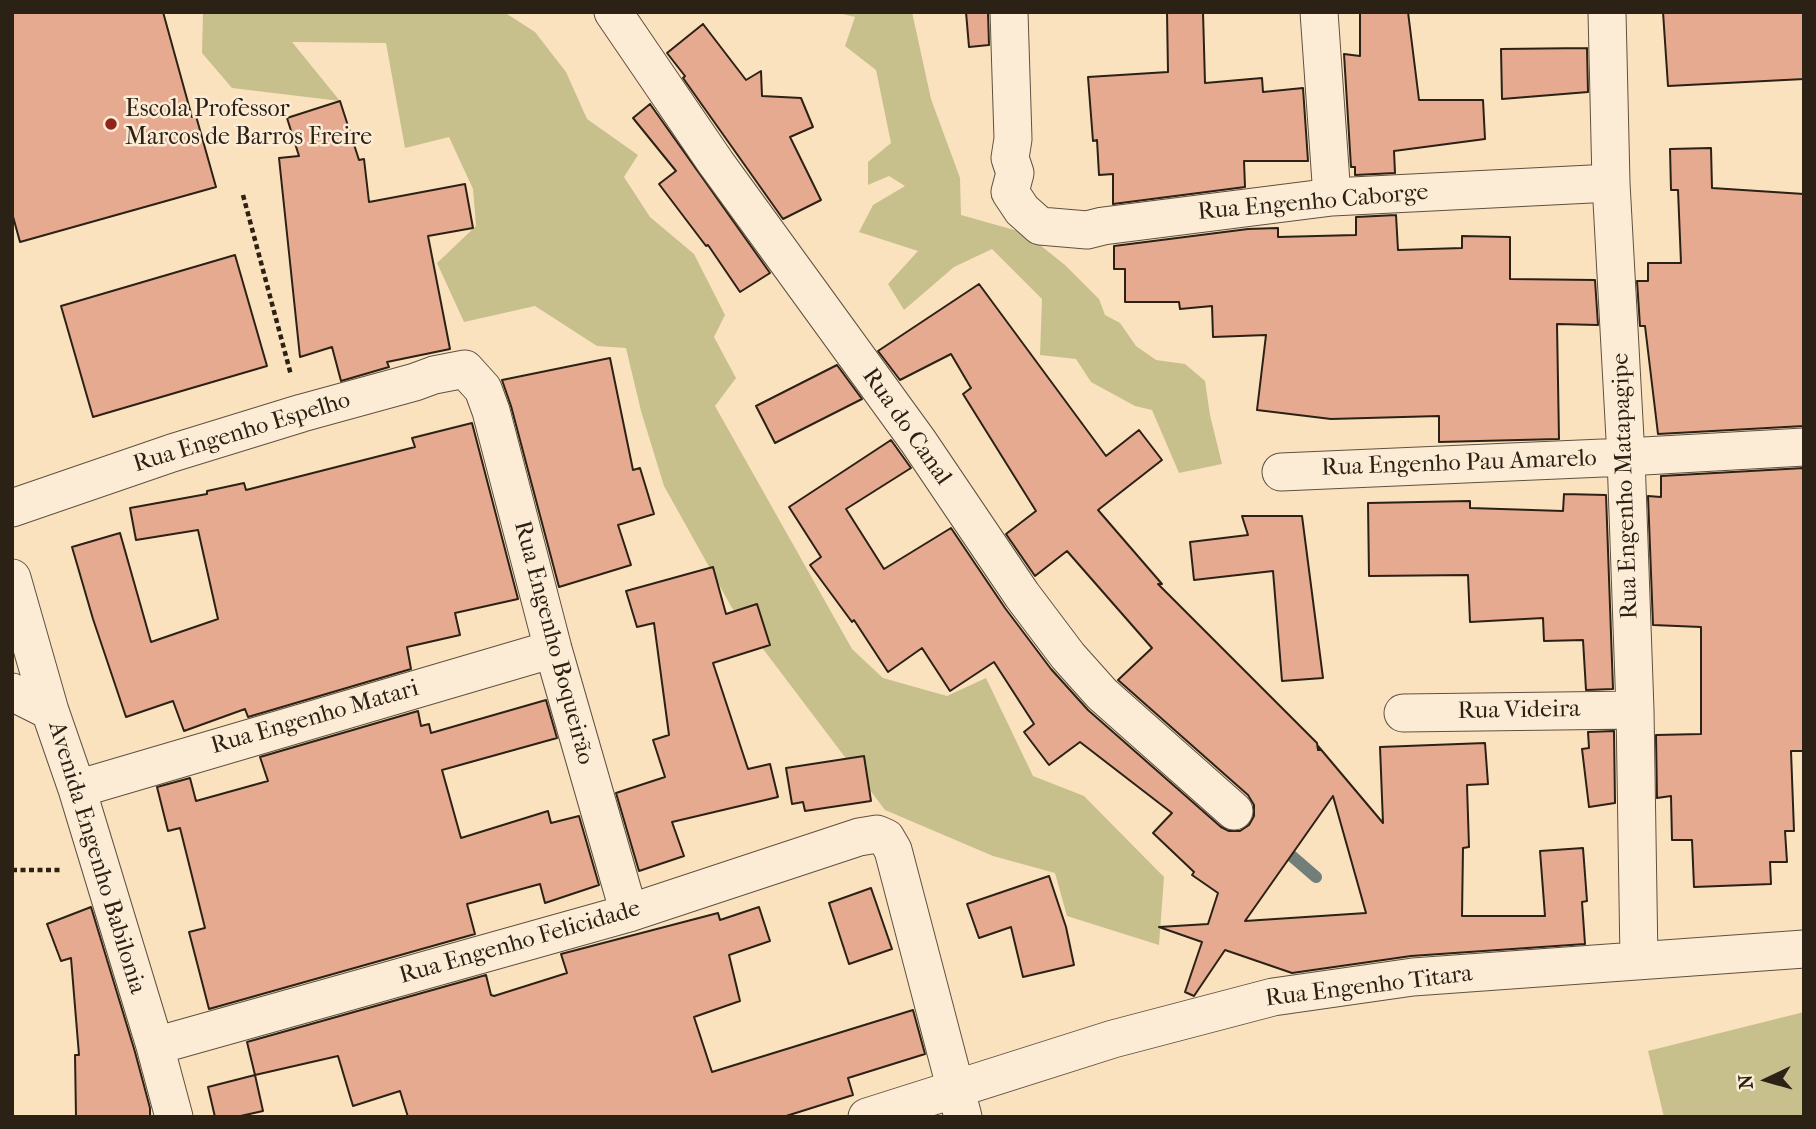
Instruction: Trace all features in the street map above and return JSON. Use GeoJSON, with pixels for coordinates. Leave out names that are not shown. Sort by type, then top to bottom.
{"type":"FeatureCollection","features":[{"type":"Feature","properties":{"kind":"street","name":"Rua do Canal"},"geometry":{"type":"LineString","coordinates":[[613,12],[716,163],[918,441],[1022,595],[1068,656],[1102,694],[1234,811]]}},
{"type":"Feature","properties":{"kind":"street","name":"Rua Engenho Caborge"},"geometry":{"type":"LineString","coordinates":[[1009,12],[1013,139],[1010,158],[1014,173],[1010,192],[1022,210],[1040,226],[1087,230],[1332,197],[1611,183]]}},
{"type":"Feature","properties":{"kind":"street"},"geometry":{"type":"LineString","coordinates":[[1319,12],[1332,197]]}},
{"type":"Feature","properties":{"kind":"street","name":"Rua Engenho Matapagipe"},"geometry":{"type":"LineString","coordinates":[[1607,12],[1611,183],[1626,457],[1635,710],[1639,960]]}},
{"type":"Feature","properties":{"kind":"street","name":"Rua Engenho Espelho"},"geometry":{"type":"LineString","coordinates":[[12,508],[172,453],[415,382],[434,374],[465,369],[471,376]]}},
{"type":"Feature","properties":{"kind":"street","name":"Rua Engenho Boqueirão"},"geometry":{"type":"LineString","coordinates":[[471,376],[483,389],[491,411],[553,649],[629,913]]}},
{"type":"Feature","properties":{"kind":"street","name":"Rua Engenho Pau Amarelo"},"geometry":{"type":"LineString","coordinates":[[1281,472],[1804,447]]}},
{"type":"Feature","properties":{"kind":"street","name":"Avenida Engenho Babilonia"},"geometry":{"type":"LineString","coordinates":[[15,589],[50,711],[77,789],[155,1046],[174,1117]]}},
{"type":"Feature","properties":{"kind":"street","name":"Rua Engenho Matari"},"geometry":{"type":"LineString","coordinates":[[77,789],[553,649]]}},
{"type":"Feature","properties":{"kind":"street"},"geometry":{"type":"LineString","coordinates":[[12,692],[50,711]]}},
{"type":"Feature","properties":{"kind":"street","name":"Rua Videira"},"geometry":{"type":"LineString","coordinates":[[1403,713],[1635,710]]}},
{"type":"Feature","properties":{"kind":"street","name":"Rua Engenho Felicidade"},"geometry":{"type":"LineString","coordinates":[[155,1046],[629,913],[859,837],[883,835],[892,850],[899,871],[960,1103]]}},
{"type":"Feature","properties":{"kind":"street","name":"Rua Engenho Titara"},"geometry":{"type":"LineString","coordinates":[[867,1117],[960,1103],[1113,1039],[1273,997],[1413,977],[1804,949]]}},
{"type":"Feature","properties":{"kind":"path"},"geometry":{"type":"LineString","coordinates":[[243,195],[302,413]]}},
{"type":"Feature","properties":{"kind":"shaded area"},"geometry":{"type":"Polygon","coordinates":[[[203,12],[504,12],[535,32],[566,72],[587,119],[638,155],[624,177],[650,217],[694,254],[725,315],[714,337],[736,378],[715,406],[852,649],[883,678],[947,696],[986,678],[1033,776],[1084,796],[1164,877],[1159,945],[1067,916],[1055,873],[993,856],[885,810],[732,608],[664,486],[641,411],[626,348],[597,346],[535,306],[464,322],[437,263],[476,226],[473,189],[449,137],[405,148],[386,43],[292,42],[340,101],[232,88],[202,53],[203,12]]]}},
{"type":"Feature","properties":{"kind":"shaded area"},"geometry":{"type":"Polygon","coordinates":[[[834,12],[912,12],[931,99],[960,178],[961,215],[1025,233],[1065,265],[1099,299],[1105,315],[1120,323],[1136,346],[1156,360],[1185,364],[1205,381],[1222,464],[1179,473],[1152,410],[1135,406],[1091,382],[1076,359],[1040,355],[1042,299],[992,249],[954,267],[904,310],[888,284],[918,251],[859,232],[873,205],[905,186],[889,176],[868,185],[868,162],[891,143],[876,70],[845,46],[855,17],[834,12]]]}},
{"type":"Feature","properties":{"kind":"shaded area"},"geometry":{"type":"Polygon","coordinates":[[[1804,1012],[1804,1117],[1664,1117],[1648,1051],[1804,1012]]]}},
{"type":"Feature","properties":{"kind":"building","name":"Escola Professor Marcos de Barros Freire"},"geometry":{"type":"Polygon","coordinates":[[[12,12],[163,12],[192,117],[196,116],[216,187],[20,242],[12,213],[12,12]]]}},
{"type":"Feature","properties":{"kind":"building"},"geometry":{"type":"Polygon","coordinates":[[[966,12],[988,12],[989,45],[969,47],[966,12]]]}},
{"type":"Feature","properties":{"kind":"building"},"geometry":{"type":"Polygon","coordinates":[[[1167,12],[1203,12],[1205,83],[1262,78],[1263,92],[1303,88],[1308,161],[1244,161],[1245,187],[1113,204],[1113,174],[1099,175],[1097,140],[1093,141],[1088,77],[1168,72],[1167,12]]]}},
{"type":"Feature","properties":{"kind":"building"},"geometry":{"type":"Polygon","coordinates":[[[1360,12],[1408,12],[1419,100],[1483,100],[1485,139],[1394,151],[1395,173],[1355,175],[1355,167],[1351,167],[1344,54],[1360,56],[1360,12]]]}},
{"type":"Feature","properties":{"kind":"building"},"geometry":{"type":"Polygon","coordinates":[[[1663,12],[1804,12],[1804,79],[1668,86],[1663,12]]]}},
{"type":"Feature","properties":{"kind":"building"},"geometry":{"type":"Polygon","coordinates":[[[703,24],[746,80],[761,71],[762,96],[801,98],[813,127],[790,137],[821,200],[783,219],[683,78],[685,76],[667,53],[703,24]]]}},
{"type":"Feature","properties":{"kind":"building"},"geometry":{"type":"Polygon","coordinates":[[[1587,48],[1588,92],[1502,99],[1501,49],[1587,48]]]}},
{"type":"Feature","properties":{"kind":"building"},"geometry":{"type":"Polygon","coordinates":[[[340,101],[359,160],[364,159],[369,202],[465,184],[473,228],[428,236],[450,349],[387,362],[389,367],[341,381],[332,347],[300,357],[279,158],[299,156],[287,118],[340,101]]]}},
{"type":"Feature","properties":{"kind":"building"},"geometry":{"type":"Polygon","coordinates":[[[650,104],[770,273],[740,292],[708,245],[706,246],[659,184],[676,171],[633,118],[650,104]]]}},
{"type":"Feature","properties":{"kind":"building"},"geometry":{"type":"Polygon","coordinates":[[[1711,148],[1712,188],[1804,194],[1804,426],[1658,434],[1645,326],[1640,326],[1637,281],[1648,281],[1648,263],[1681,263],[1678,190],[1671,190],[1670,149],[1711,148]]]}},
{"type":"Feature","properties":{"kind":"building"},"geometry":{"type":"Polygon","coordinates":[[[1396,215],[1398,250],[1462,248],[1462,236],[1510,237],[1510,279],[1595,280],[1598,325],[1557,324],[1559,439],[1439,442],[1439,416],[1331,419],[1257,410],[1266,335],[1213,337],[1212,306],[1180,309],[1179,302],[1125,302],[1125,269],[1114,269],[1114,246],[1248,229],[1278,228],[1278,237],[1356,235],[1356,217],[1396,215]]]}},
{"type":"Feature","properties":{"kind":"building"},"geometry":{"type":"Polygon","coordinates":[[[235,255],[267,366],[93,417],[61,306],[235,255]]]}},
{"type":"Feature","properties":{"kind":"building"},"geometry":{"type":"Polygon","coordinates":[[[979,284],[1106,456],[1139,430],[1162,460],[1098,510],[1162,584],[1158,584],[1317,743],[1318,750],[1318,746],[1383,823],[1380,747],[1485,743],[1488,784],[1467,785],[1469,847],[1463,848],[1462,916],[1545,916],[1540,851],[1583,848],[1587,901],[1582,902],[1585,944],[1411,956],[1292,973],[1225,950],[1194,996],[1185,992],[1202,942],[1159,927],[1208,924],[1218,893],[1192,875],[1194,872],[1153,833],[1172,813],[1080,742],[1049,765],[1024,732],[1034,724],[994,662],[950,691],[922,648],[888,672],[854,620],[852,622],[810,565],[821,557],[789,507],[891,440],[911,468],[846,509],[884,569],[951,528],[1005,608],[1051,669],[1088,710],[1221,827],[1229,831],[1240,831],[1249,825],[1254,816],[1254,805],[1248,795],[1118,680],[1152,648],[1067,551],[1035,576],[1006,534],[1036,511],[963,394],[971,388],[951,354],[900,380],[878,351],[979,284]],[[1333,796],[1245,921],[1366,913],[1333,796]]]}},
{"type":"Feature","properties":{"kind":"building"},"geometry":{"type":"Polygon","coordinates":[[[610,358],[633,470],[640,468],[654,514],[618,525],[631,565],[559,587],[502,380],[610,358]]]}},
{"type":"Feature","properties":{"kind":"building"},"geometry":{"type":"Polygon","coordinates":[[[837,365],[862,399],[775,443],[756,406],[837,365]]]}},
{"type":"Feature","properties":{"kind":"building"},"geometry":{"type":"Polygon","coordinates":[[[472,423],[518,599],[455,613],[460,635],[407,647],[411,669],[248,717],[245,709],[184,731],[173,701],[126,717],[72,547],[120,533],[151,642],[218,619],[198,530],[136,540],[130,508],[207,494],[207,491],[244,483],[246,490],[415,447],[412,438],[472,423]]]}},
{"type":"Feature","properties":{"kind":"building"},"geometry":{"type":"Polygon","coordinates":[[[1804,468],[1804,751],[1791,751],[1794,831],[1785,831],[1787,862],[1770,862],[1771,884],[1694,887],[1692,840],[1672,840],[1671,796],[1657,798],[1656,735],[1701,734],[1701,627],[1653,625],[1648,496],[1661,497],[1661,476],[1804,468]]]}},
{"type":"Feature","properties":{"kind":"building"},"geometry":{"type":"Polygon","coordinates":[[[1564,494],[1606,495],[1613,689],[1586,690],[1583,640],[1544,641],[1543,618],[1470,622],[1468,575],[1369,576],[1368,503],[1470,501],[1470,508],[1563,511],[1564,494]]]}},
{"type":"Feature","properties":{"kind":"building"},"geometry":{"type":"Polygon","coordinates":[[[1242,516],[1302,516],[1323,678],[1282,681],[1273,571],[1194,580],[1190,542],[1248,535],[1242,516]]]}},
{"type":"Feature","properties":{"kind":"building"},"geometry":{"type":"Polygon","coordinates":[[[713,567],[726,614],[757,604],[770,645],[713,663],[748,769],[770,764],[778,797],[672,822],[684,856],[639,871],[616,793],[665,777],[653,740],[669,735],[654,623],[637,627],[626,591],[713,567]]]}},
{"type":"Feature","properties":{"kind":"building"},"geometry":{"type":"Polygon","coordinates":[[[546,700],[557,738],[442,770],[461,838],[548,811],[551,823],[579,816],[599,885],[545,903],[540,884],[467,904],[475,934],[209,1009],[189,932],[205,928],[180,828],[168,831],[157,787],[190,778],[196,801],[268,781],[260,757],[418,711],[421,726],[429,724],[431,733],[546,700]]]}},
{"type":"Feature","properties":{"kind":"building"},"geometry":{"type":"Polygon","coordinates":[[[1614,731],[1615,803],[1589,807],[1582,749],[1589,748],[1588,732],[1614,731]]]}},
{"type":"Feature","properties":{"kind":"building"},"geometry":{"type":"Polygon","coordinates":[[[864,756],[871,801],[805,811],[803,802],[792,804],[786,768],[864,756]]]}},
{"type":"Feature","properties":{"kind":"building"},"geometry":{"type":"Polygon","coordinates":[[[1049,876],[1066,927],[1074,965],[1023,977],[1011,927],[979,938],[967,904],[1049,876]]]}},
{"type":"Feature","properties":{"kind":"building"},"geometry":{"type":"Polygon","coordinates":[[[871,888],[892,949],[849,964],[829,903],[871,888]]]}},
{"type":"Feature","properties":{"kind":"building"},"geometry":{"type":"Polygon","coordinates":[[[91,907],[135,1052],[150,1117],[76,1117],[75,1055],[79,1055],[71,958],[61,961],[47,924],[91,907]]]}},
{"type":"Feature","properties":{"kind":"building"},"geometry":{"type":"Polygon","coordinates":[[[759,907],[770,941],[729,955],[740,1001],[694,1017],[712,1072],[913,1010],[925,1054],[848,1078],[853,1095],[783,1117],[408,1117],[400,1091],[353,1106],[338,1056],[255,1075],[247,1042],[486,975],[491,995],[494,996],[567,973],[561,954],[718,913],[720,920],[759,907]]]}},
{"type":"Feature","properties":{"kind":"building"},"geometry":{"type":"Polygon","coordinates":[[[255,1075],[263,1111],[236,1117],[215,1117],[208,1087],[255,1075]]]}},
{"type":"Feature","properties":{"kind":"waterway"},"geometry":{"type":"LineString","coordinates":[[1279,845],[1316,877]]}},
{"type":"Feature","properties":{"kind":"place","name":"Escola Professor Marcos de Barros Freire"},"geometry":{"type":"Point","coordinates":[111,124]}}]}
